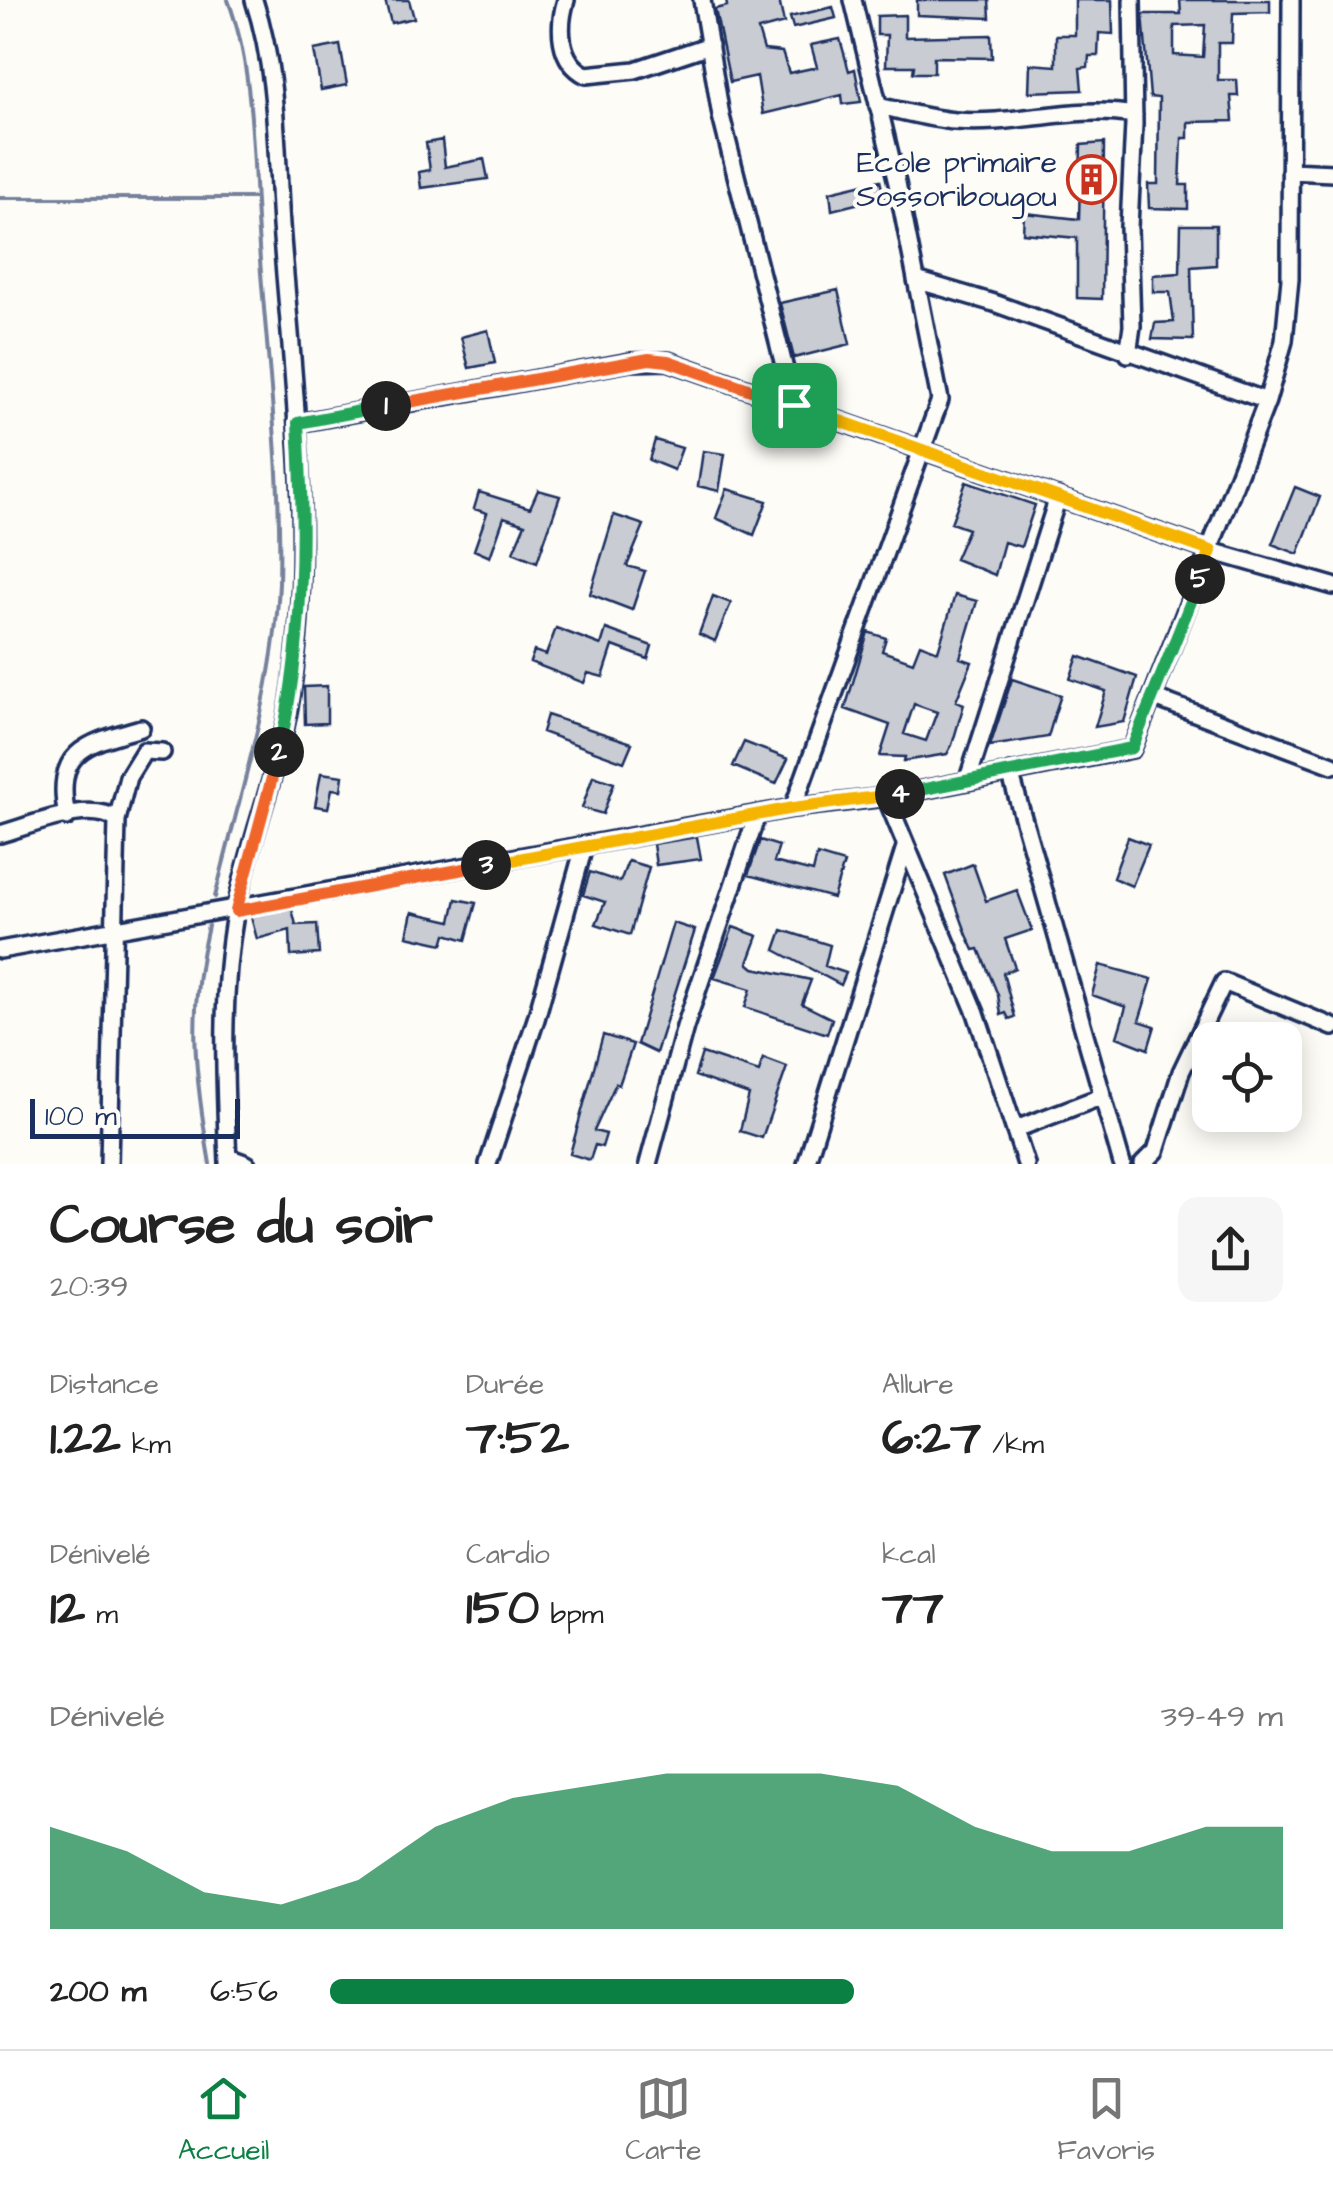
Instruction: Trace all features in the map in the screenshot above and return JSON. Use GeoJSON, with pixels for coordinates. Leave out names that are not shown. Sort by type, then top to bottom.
{"type":"FeatureCollection","features":[{"type":"Feature","properties":{"kind":"street"},"geometry":{"type":"LineString","coordinates":[[247,1164],[228,1160],[223,1025],[236,911],[285,724],[300,627],[304,515],[273,78],[254,0]]}},
{"type":"Feature","properties":{"kind":"street"},"geometry":{"type":"LineString","coordinates":[[566,0],[560,32],[570,62],[586,75],[635,70],[710,45]]}},
{"type":"Feature","properties":{"kind":"street"},"geometry":{"type":"LineString","coordinates":[[702,0],[721,116],[794,405]]}},
{"type":"Feature","properties":{"kind":"street"},"geometry":{"type":"LineString","coordinates":[[793,808],[936,414],[940,389],[854,0]]}},
{"type":"Feature","properties":{"kind":"street"},"geometry":{"type":"LineString","coordinates":[[1128,354],[1132,326],[1132,0]]}},
{"type":"Feature","properties":{"kind":"street"},"geometry":{"type":"LineString","coordinates":[[0,950],[236,911],[793,808],[886,797],[1132,748],[1155,698],[1267,402],[1289,308],[1291,0]]}},
{"type":"Feature","properties":{"kind":"street"},"geometry":{"type":"LineString","coordinates":[[878,106],[954,122],[1027,119],[1090,110],[1134,115]]}},
{"type":"Feature","properties":{"kind":"street"},"geometry":{"type":"LineString","coordinates":[[1290,171],[1333,172]]}},
{"type":"Feature","properties":{"kind":"street"},"geometry":{"type":"LineString","coordinates":[[916,280],[976,297],[1267,402]]}},
{"type":"Feature","properties":{"kind":"street"},"geometry":{"type":"LineString","coordinates":[[298,423],[649,359],[668,361],[1211,551],[1333,586]]}},
{"type":"Feature","properties":{"kind":"street"},"geometry":{"type":"LineString","coordinates":[[968,779],[1058,497]]}},
{"type":"Feature","properties":{"kind":"street"},"geometry":{"type":"LineString","coordinates":[[1155,698],[1333,765]]}},
{"type":"Feature","properties":{"kind":"street"},"geometry":{"type":"LineString","coordinates":[[67,817],[62,776],[69,761],[82,748],[141,728]]}},
{"type":"Feature","properties":{"kind":"street"},"geometry":{"type":"LineString","coordinates":[[109,1164],[117,820],[135,760],[144,752],[162,752]]}},
{"type":"Feature","properties":{"kind":"street"},"geometry":{"type":"LineString","coordinates":[[1010,772],[1122,1164]]}},
{"type":"Feature","properties":{"kind":"street"},"geometry":{"type":"LineString","coordinates":[[886,797],[976,1013],[1026,1164]]}},
{"type":"Feature","properties":{"kind":"street"},"geometry":{"type":"LineString","coordinates":[[0,834],[90,812],[108,813],[117,820]]}},
{"type":"Feature","properties":{"kind":"street"},"geometry":{"type":"LineString","coordinates":[[648,1164],[696,991],[757,815]]}},
{"type":"Feature","properties":{"kind":"street"},"geometry":{"type":"LineString","coordinates":[[488,1164],[536,1019],[584,847]]}},
{"type":"Feature","properties":{"kind":"street"},"geometry":{"type":"LineString","coordinates":[[806,1164],[905,847]]}},
{"type":"Feature","properties":{"kind":"street"},"geometry":{"type":"LineString","coordinates":[[1144,1164],[1156,1152],[1181,1072],[1224,982],[1333,1027]]}},
{"type":"Feature","properties":{"kind":"street"},"geometry":{"type":"LineString","coordinates":[[1016,1130],[1103,1096]]}},
{"type":"Feature","properties":{"kind":"building"},"geometry":{"type":"Polygon","coordinates":[[[385,0],[409,0],[414,18],[391,23],[385,0]]]}},
{"type":"Feature","properties":{"kind":"building"},"geometry":{"type":"Polygon","coordinates":[[[726,0],[779,0],[784,23],[758,30],[764,50],[782,52],[789,73],[817,67],[811,45],[840,39],[849,71],[855,69],[861,102],[843,104],[842,95],[763,114],[757,76],[730,82],[715,9],[727,6],[726,0]]]}},
{"type":"Feature","properties":{"kind":"building"},"geometry":{"type":"Polygon","coordinates":[[[917,0],[989,0],[990,18],[917,15],[917,0]]]}},
{"type":"Feature","properties":{"kind":"building"},"geometry":{"type":"Polygon","coordinates":[[[1075,0],[1112,0],[1113,34],[1099,33],[1098,56],[1089,56],[1088,67],[1080,68],[1082,90],[1029,92],[1030,64],[1056,66],[1056,35],[1075,35],[1075,0]]]}},
{"type":"Feature","properties":{"kind":"building"},"geometry":{"type":"Polygon","coordinates":[[[1180,0],[1270,0],[1270,12],[1233,13],[1232,43],[1218,43],[1218,80],[1237,80],[1238,96],[1231,96],[1233,121],[1188,122],[1188,138],[1182,138],[1180,185],[1188,185],[1188,209],[1149,208],[1148,184],[1158,184],[1159,98],[1150,97],[1143,14],[1181,14],[1180,0]],[[1205,25],[1174,26],[1174,55],[1203,57],[1205,25]]]}},
{"type":"Feature","properties":{"kind":"building"},"geometry":{"type":"Polygon","coordinates":[[[833,7],[836,18],[793,28],[790,17],[833,7]]]}},
{"type":"Feature","properties":{"kind":"building"},"geometry":{"type":"Polygon","coordinates":[[[905,15],[905,37],[991,35],[992,58],[934,57],[934,73],[913,73],[914,66],[886,66],[887,35],[877,35],[877,16],[905,15]]]}},
{"type":"Feature","properties":{"kind":"building"},"geometry":{"type":"Polygon","coordinates":[[[340,45],[347,85],[321,90],[314,50],[340,45]]]}},
{"type":"Feature","properties":{"kind":"building"},"geometry":{"type":"Polygon","coordinates":[[[442,140],[445,167],[484,159],[488,179],[421,188],[419,172],[430,170],[426,143],[442,140]]]}},
{"type":"Feature","properties":{"kind":"building"},"geometry":{"type":"Polygon","coordinates":[[[1104,143],[1102,299],[1077,298],[1077,238],[1023,233],[1024,213],[1079,219],[1081,145],[1104,143]]]}},
{"type":"Feature","properties":{"kind":"building"},"geometry":{"type":"Polygon","coordinates":[[[880,180],[884,197],[832,210],[830,192],[880,180]]]}},
{"type":"Feature","properties":{"kind":"building"},"geometry":{"type":"Polygon","coordinates":[[[1181,225],[1216,225],[1216,265],[1191,267],[1193,340],[1152,339],[1155,323],[1174,322],[1170,292],[1153,292],[1153,275],[1180,273],[1181,225]]]}},
{"type":"Feature","properties":{"kind":"building"},"geometry":{"type":"Polygon","coordinates":[[[838,290],[850,344],[794,358],[780,303],[838,290]]]}},
{"type":"Feature","properties":{"kind":"building"},"geometry":{"type":"Polygon","coordinates":[[[488,330],[495,363],[469,368],[461,337],[488,330]]]}},
{"type":"Feature","properties":{"kind":"building"},"geometry":{"type":"Polygon","coordinates":[[[655,440],[682,448],[674,470],[649,460],[655,440]]]}},
{"type":"Feature","properties":{"kind":"building"},"geometry":{"type":"Polygon","coordinates":[[[703,451],[725,454],[719,491],[698,486],[703,451]]]}},
{"type":"Feature","properties":{"kind":"building"},"geometry":{"type":"Polygon","coordinates":[[[966,482],[1035,505],[1021,547],[1004,542],[995,575],[955,559],[968,529],[951,523],[966,482]]]}},
{"type":"Feature","properties":{"kind":"building"},"geometry":{"type":"Polygon","coordinates":[[[1295,487],[1320,497],[1298,554],[1272,544],[1295,487]]]}},
{"type":"Feature","properties":{"kind":"building"},"geometry":{"type":"Polygon","coordinates":[[[727,489],[767,501],[754,535],[716,518],[727,489]]]}},
{"type":"Feature","properties":{"kind":"building"},"geometry":{"type":"Polygon","coordinates":[[[538,490],[560,496],[537,562],[513,552],[525,524],[504,517],[490,557],[474,550],[487,513],[474,509],[479,492],[530,508],[538,490]]]}},
{"type":"Feature","properties":{"kind":"building"},"geometry":{"type":"Polygon","coordinates":[[[614,515],[644,525],[627,566],[645,571],[632,610],[590,594],[614,515]]]}},
{"type":"Feature","properties":{"kind":"building"},"geometry":{"type":"Polygon","coordinates":[[[955,595],[977,601],[960,658],[972,662],[956,701],[964,704],[947,754],[904,761],[905,757],[880,756],[890,725],[845,709],[868,632],[886,638],[882,651],[913,662],[920,644],[938,651],[955,595]],[[914,704],[904,734],[926,741],[937,712],[914,704]]]}},
{"type":"Feature","properties":{"kind":"building"},"geometry":{"type":"Polygon","coordinates":[[[713,596],[731,603],[715,641],[699,634],[713,596]]]}},
{"type":"Feature","properties":{"kind":"building"},"geometry":{"type":"Polygon","coordinates":[[[556,628],[601,645],[606,629],[652,646],[648,659],[613,646],[603,677],[588,673],[584,683],[530,662],[534,651],[546,655],[556,628]]]}},
{"type":"Feature","properties":{"kind":"building"},"geometry":{"type":"Polygon","coordinates":[[[1078,656],[1137,677],[1124,722],[1095,727],[1106,691],[1070,679],[1078,656]]]}},
{"type":"Feature","properties":{"kind":"building"},"geometry":{"type":"Polygon","coordinates":[[[1012,679],[1061,695],[1048,737],[990,746],[1012,679]]]}},
{"type":"Feature","properties":{"kind":"building"},"geometry":{"type":"Polygon","coordinates":[[[327,686],[327,723],[305,724],[304,687],[327,686]]]}},
{"type":"Feature","properties":{"kind":"building"},"geometry":{"type":"Polygon","coordinates":[[[547,715],[632,743],[624,762],[542,732],[547,715]]]}},
{"type":"Feature","properties":{"kind":"building"},"geometry":{"type":"Polygon","coordinates":[[[744,742],[788,759],[776,784],[733,766],[744,742]]]}},
{"type":"Feature","properties":{"kind":"building"},"geometry":{"type":"Polygon","coordinates":[[[321,773],[343,776],[341,790],[332,789],[328,808],[315,806],[321,773]]]}},
{"type":"Feature","properties":{"kind":"building"},"geometry":{"type":"Polygon","coordinates":[[[593,776],[614,783],[603,814],[582,808],[593,776]]]}},
{"type":"Feature","properties":{"kind":"building"},"geometry":{"type":"Polygon","coordinates":[[[697,837],[701,859],[656,865],[653,844],[697,837]]]}},
{"type":"Feature","properties":{"kind":"building"},"geometry":{"type":"Polygon","coordinates":[[[1128,837],[1149,845],[1132,886],[1113,878],[1128,837]]]}},
{"type":"Feature","properties":{"kind":"building"},"geometry":{"type":"Polygon","coordinates":[[[760,840],[779,846],[774,862],[813,872],[817,855],[844,863],[833,898],[748,875],[760,840]]]}},
{"type":"Feature","properties":{"kind":"building"},"geometry":{"type":"Polygon","coordinates":[[[628,861],[649,867],[630,935],[596,924],[605,902],[583,895],[590,872],[620,882],[628,861]]]}},
{"type":"Feature","properties":{"kind":"building"},"geometry":{"type":"Polygon","coordinates":[[[973,864],[986,901],[1017,890],[1032,930],[1005,939],[1015,968],[1003,973],[1015,1017],[1009,1019],[1006,1013],[1001,1015],[998,995],[979,949],[974,950],[967,935],[945,875],[973,864]]]}},
{"type":"Feature","properties":{"kind":"building"},"geometry":{"type":"Polygon","coordinates":[[[456,899],[476,903],[466,940],[446,934],[443,944],[407,936],[412,912],[451,921],[456,899]]]}},
{"type":"Feature","properties":{"kind":"building"},"geometry":{"type":"Polygon","coordinates":[[[292,909],[296,925],[317,924],[319,954],[291,956],[290,930],[257,939],[251,917],[292,909]]]}},
{"type":"Feature","properties":{"kind":"building"},"geometry":{"type":"Polygon","coordinates":[[[673,923],[695,930],[656,1053],[637,1044],[673,923]]]}},
{"type":"Feature","properties":{"kind":"building"},"geometry":{"type":"Polygon","coordinates":[[[733,927],[758,936],[748,963],[754,968],[811,980],[802,1004],[832,1019],[827,1034],[745,1007],[751,989],[714,978],[733,927]]]}},
{"type":"Feature","properties":{"kind":"building"},"geometry":{"type":"Polygon","coordinates":[[[782,930],[830,945],[825,966],[846,973],[841,985],[775,950],[782,930]]]}},
{"type":"Feature","properties":{"kind":"building"},"geometry":{"type":"Polygon","coordinates":[[[1100,965],[1152,979],[1139,1021],[1155,1026],[1148,1049],[1117,1037],[1126,1007],[1092,995],[1100,965]]]}},
{"type":"Feature","properties":{"kind":"building"},"geometry":{"type":"Polygon","coordinates":[[[603,1035],[633,1044],[619,1085],[616,1083],[594,1131],[606,1134],[602,1147],[595,1145],[590,1160],[570,1154],[603,1035]]]}},
{"type":"Feature","properties":{"kind":"building"},"geometry":{"type":"Polygon","coordinates":[[[702,1053],[759,1072],[763,1058],[787,1067],[762,1138],[740,1131],[749,1095],[695,1076],[702,1053]]]}},
{"type":"Feature","properties":{"kind":"waterway"},"geometry":{"type":"LineString","coordinates":[[215,897],[263,702],[279,583],[276,452],[251,115],[243,56],[228,0]]}},
{"type":"Feature","properties":{"kind":"waterway"},"geometry":{"type":"LineString","coordinates":[[0,198],[255,198]]}},
{"type":"Feature","properties":{"kind":"waterway"},"geometry":{"type":"LineString","coordinates":[[208,926],[197,988],[195,1045],[210,1164]]}},
{"type":"Feature","properties":{"kind":"place","name":"Ecole primaire Sossoribougou"},"geometry":{"type":"Point","coordinates":[1092,179]}},
{"type":"Feature","properties":{"kind":"route"},"geometry":{"type":"LineString","coordinates":[[649,359],[668,361],[794,405],[1211,551],[1139,740],[1132,748],[1120,754],[886,797],[793,808],[236,911],[264,818],[289,705],[302,607],[304,515],[298,423],[649,359]]}}]}
